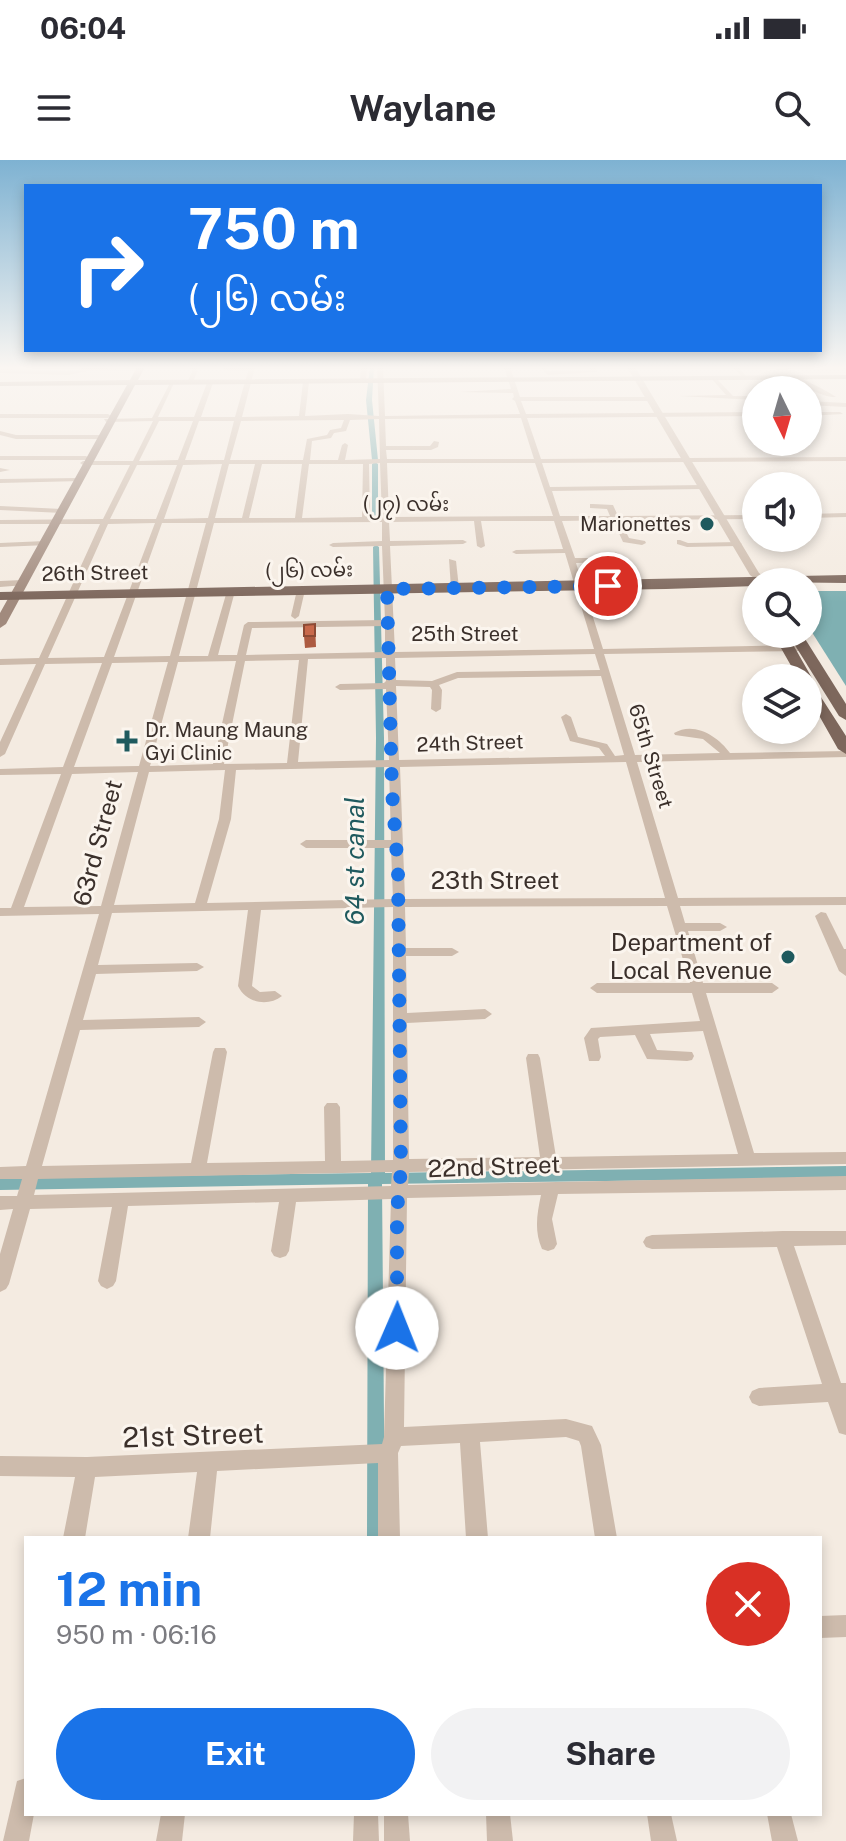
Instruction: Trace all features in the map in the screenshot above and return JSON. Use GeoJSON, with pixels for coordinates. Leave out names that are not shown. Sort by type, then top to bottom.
{"type":"FeatureCollection","features":[{"type":"Feature","properties":{"kind":"main road"},"geometry":{"type":"LineString","coordinates":[[0,611],[95,445]]}},
{"type":"Feature","properties":{"kind":"main road","name":"(၂၆) လမ်း"},"geometry":{"type":"LineString","coordinates":[[822,582],[846,582]]}},
{"type":"Feature","properties":{"kind":"main road","name":"(၂၆) လမ်း"},"geometry":{"type":"LineString","coordinates":[[822,584],[846,582]]}},
{"type":"Feature","properties":{"kind":"main road","name":"(၂၆) လမ်း"},"geometry":{"type":"LineString","coordinates":[[192,592],[742,583]]}},
{"type":"Feature","properties":{"kind":"main road"},"geometry":{"type":"LineString","coordinates":[[0,624],[12,590]]}},
{"type":"Feature","properties":{"kind":"main road","name":"26th Street"},"geometry":{"type":"LineString","coordinates":[[12,590],[73,594],[192,592]]}},
{"type":"Feature","properties":{"kind":"main road"},"geometry":{"type":"LineString","coordinates":[[787,648],[797,664]]}},
{"type":"Feature","properties":{"kind":"main road"},"geometry":{"type":"LineString","coordinates":[[803,648],[846,716]]}},
{"type":"Feature","properties":{"kind":"main road"},"geometry":{"type":"LineString","coordinates":[[822,709],[846,752]]}},
{"type":"Feature","properties":{"kind":"street"},"geometry":{"type":"LineString","coordinates":[[0,754],[105,522],[143,445]]}},
{"type":"Feature","properties":{"kind":"street"},"geometry":{"type":"LineString","coordinates":[[16,911],[187,445]]}},
{"type":"Feature","properties":{"kind":"street","name":"63rd Street"},"geometry":{"type":"LineString","coordinates":[[0,1284],[90,970],[231,445]]}},
{"type":"Feature","properties":{"kind":"street"},"geometry":{"type":"LineString","coordinates":[[298,520],[308,445]]}},
{"type":"Feature","properties":{"kind":"street"},"geometry":{"type":"LineString","coordinates":[[341,463],[345,445]]}},
{"type":"Feature","properties":{"kind":"street"},"geometry":{"type":"LineString","coordinates":[[389,1536],[381,1450],[400,1018],[398,952],[387,903],[384,686],[375,463],[382,448],[436,445]]}},
{"type":"Feature","properties":{"kind":"street","name":"65th Street"},"geometry":{"type":"LineString","coordinates":[[531,445],[580,587],[695,988],[748,1159]]}},
{"type":"Feature","properties":{"kind":"street"},"geometry":{"type":"LineString","coordinates":[[678,445],[750,568]]}},
{"type":"Feature","properties":{"kind":"street"},"geometry":{"type":"LineString","coordinates":[[475,456],[688,461],[846,459]]}},
{"type":"Feature","properties":{"kind":"street"},"geometry":{"type":"LineString","coordinates":[[0,458],[135,463],[536,459]]}},
{"type":"Feature","properties":{"kind":"street"},"geometry":{"type":"LineString","coordinates":[[15,458],[3,470],[2,481],[76,480]]}},
{"type":"Feature","properties":{"kind":"street"},"geometry":{"type":"LineString","coordinates":[[245,521],[259,463]]}},
{"type":"Feature","properties":{"kind":"street"},"geometry":{"type":"LineString","coordinates":[[375,463],[376,520]]}},
{"type":"Feature","properties":{"kind":"street"},"geometry":{"type":"LineString","coordinates":[[38,480],[46,469],[63,466]]}},
{"type":"Feature","properties":{"kind":"street"},"geometry":{"type":"LineString","coordinates":[[547,489],[703,487]]}},
{"type":"Feature","properties":{"kind":"street"},"geometry":{"type":"LineString","coordinates":[[593,506],[610,507],[626,540],[642,543]]}},
{"type":"Feature","properties":{"kind":"street"},"geometry":{"type":"LineString","coordinates":[[0,508],[56,517]]}},
{"type":"Feature","properties":{"kind":"street"},"geometry":{"type":"LineString","coordinates":[[822,516],[846,515]]}},
{"type":"Feature","properties":{"kind":"street"},"geometry":{"type":"LineString","coordinates":[[0,522],[56,517]]}},
{"type":"Feature","properties":{"kind":"street","name":"(၂၇) လမ်း"},"geometry":{"type":"LineString","coordinates":[[56,517],[105,522],[742,517]]}},
{"type":"Feature","properties":{"kind":"street"},"geometry":{"type":"LineString","coordinates":[[477,519],[481,546]]}},
{"type":"Feature","properties":{"kind":"street"},"geometry":{"type":"LineString","coordinates":[[0,545],[15,540],[41,543]]}},
{"type":"Feature","properties":{"kind":"street"},"geometry":{"type":"LineString","coordinates":[[333,545],[463,542]]}},
{"type":"Feature","properties":{"kind":"street"},"geometry":{"type":"LineString","coordinates":[[680,542],[687,545],[738,544]]}},
{"type":"Feature","properties":{"kind":"street"},"geometry":{"type":"LineString","coordinates":[[528,544],[611,560],[616,558],[615,554]]}},
{"type":"Feature","properties":{"kind":"street"},"geometry":{"type":"LineString","coordinates":[[516,552],[568,552]]}},
{"type":"Feature","properties":{"kind":"street"},"geometry":{"type":"LineString","coordinates":[[452,561],[455,588]]}},
{"type":"Feature","properties":{"kind":"street"},"geometry":{"type":"LineString","coordinates":[[0,584],[12,590]]}},
{"type":"Feature","properties":{"kind":"street"},"geometry":{"type":"LineString","coordinates":[[295,616],[301,590]]}},
{"type":"Feature","properties":{"kind":"street"},"geometry":{"type":"LineString","coordinates":[[213,656],[231,591]]}},
{"type":"Feature","properties":{"kind":"street"},"geometry":{"type":"LineString","coordinates":[[200,907],[223,827],[224,768],[241,656],[250,624],[381,623]]}},
{"type":"Feature","properties":{"kind":"street","name":"25th Street"},"geometry":{"type":"LineString","coordinates":[[0,662],[787,648]]}},
{"type":"Feature","properties":{"kind":"street"},"geometry":{"type":"LineString","coordinates":[[292,766],[304,655]]}},
{"type":"Feature","properties":{"kind":"street"},"geometry":{"type":"LineString","coordinates":[[340,687],[433,684],[457,675],[604,673]]}},
{"type":"Feature","properties":{"kind":"street"},"geometry":{"type":"LineString","coordinates":[[433,684],[437,690],[436,709]]}},
{"type":"Feature","properties":{"kind":"street"},"geometry":{"type":"LineString","coordinates":[[566,717],[574,739],[603,746],[611,757]]}},
{"type":"Feature","properties":{"kind":"street"},"geometry":{"type":"LineString","coordinates":[[679,733],[708,735],[719,743],[727,756]]}},
{"type":"Feature","properties":{"kind":"street","name":"24th Street"},"geometry":{"type":"LineString","coordinates":[[0,772],[846,752]]}},
{"type":"Feature","properties":{"kind":"street"},"geometry":{"type":"LineString","coordinates":[[306,844],[386,844]]}},
{"type":"Feature","properties":{"kind":"street","name":"23th Street"},"geometry":{"type":"LineString","coordinates":[[0,912],[387,903],[846,901]]}},
{"type":"Feature","properties":{"kind":"street"},"geometry":{"type":"LineString","coordinates":[[255,906],[245,986],[247,991],[258,997],[275,996]]}},
{"type":"Feature","properties":{"kind":"street"},"geometry":{"type":"LineString","coordinates":[[821,916],[843,954],[846,971]]}},
{"type":"Feature","properties":{"kind":"street"},"geometry":{"type":"LineString","coordinates":[[679,927],[720,927]]}},
{"type":"Feature","properties":{"kind":"street"},"geometry":{"type":"LineString","coordinates":[[398,952],[452,952]]}},
{"type":"Feature","properties":{"kind":"street"},"geometry":{"type":"LineString","coordinates":[[90,970],[197,967]]}},
{"type":"Feature","properties":{"kind":"street"},"geometry":{"type":"LineString","coordinates":[[597,988],[772,988]]}},
{"type":"Feature","properties":{"kind":"street"},"geometry":{"type":"LineString","coordinates":[[400,1018],[485,1014]]}},
{"type":"Feature","properties":{"kind":"street"},"geometry":{"type":"LineString","coordinates":[[74,1025],[199,1022]]}},
{"type":"Feature","properties":{"kind":"street"},"geometry":{"type":"LineString","coordinates":[[594,1057],[591,1044],[593,1034],[707,1026]]}},
{"type":"Feature","properties":{"kind":"street"},"geometry":{"type":"LineString","coordinates":[[640,1029],[652,1055],[687,1056]]}},
{"type":"Feature","properties":{"kind":"street"},"geometry":{"type":"LineString","coordinates":[[198,1168],[220,1052]]}},
{"type":"Feature","properties":{"kind":"street"},"geometry":{"type":"LineString","coordinates":[[533,1058],[549,1162]]}},
{"type":"Feature","properties":{"kind":"street"},"geometry":{"type":"LineString","coordinates":[[332,1107],[333,1166]]}},
{"type":"Feature","properties":{"kind":"street","name":"22nd Street"},"geometry":{"type":"LineString","coordinates":[[0,1173],[27,1187],[121,1201],[288,1197],[549,1162],[846,1158]]}},
{"type":"Feature","properties":{"kind":"street","name":"22nd Street"},"geometry":{"type":"LineString","coordinates":[[0,1203],[27,1187],[198,1168],[364,1165],[393,1181],[551,1188],[846,1183]]}},
{"type":"Feature","properties":{"kind":"street"},"geometry":{"type":"LineString","coordinates":[[548,1244],[544,1219],[551,1188]]}},
{"type":"Feature","properties":{"kind":"street"},"geometry":{"type":"LineString","coordinates":[[280,1251],[288,1197]]}},
{"type":"Feature","properties":{"kind":"street"},"geometry":{"type":"LineString","coordinates":[[107,1281],[121,1201]]}},
{"type":"Feature","properties":{"kind":"street"},"geometry":{"type":"LineString","coordinates":[[783,1238],[841,1392],[846,1426]]}},
{"type":"Feature","properties":{"kind":"street"},"geometry":{"type":"LineString","coordinates":[[652,1242],[846,1238]]}},
{"type":"Feature","properties":{"kind":"street"},"geometry":{"type":"LineString","coordinates":[[759,1397],[841,1392]]}},
{"type":"Feature","properties":{"kind":"street","name":"21st Street"},"geometry":{"type":"LineString","coordinates":[[0,1466],[208,1463],[381,1450],[469,1433],[566,1428],[585,1433],[591,1445],[606,1536]]}},
{"type":"Feature","properties":{"kind":"street"},"geometry":{"type":"LineString","coordinates":[[469,1433],[477,1536]]}},
{"type":"Feature","properties":{"kind":"street"},"geometry":{"type":"LineString","coordinates":[[199,1536],[208,1463]]}},
{"type":"Feature","properties":{"kind":"street"},"geometry":{"type":"LineString","coordinates":[[74,1536],[87,1467]]}},
{"type":"Feature","properties":{"kind":"street"},"geometry":{"type":"LineString","coordinates":[[822,1627],[846,1626]]}},
{"type":"Feature","properties":{"kind":"street"},"geometry":{"type":"LineString","coordinates":[[16,1841],[24,1800]]}},
{"type":"Feature","properties":{"kind":"street"},"geometry":{"type":"LineString","coordinates":[[169,1841],[173,1816]]}},
{"type":"Feature","properties":{"kind":"street"},"geometry":{"type":"LineString","coordinates":[[366,1816],[366,1841]]}},
{"type":"Feature","properties":{"kind":"street"},"geometry":{"type":"LineString","coordinates":[[396,1816],[397,1841]]}},
{"type":"Feature","properties":{"kind":"street"},"geometry":{"type":"LineString","coordinates":[[498,1816],[500,1841]]}},
{"type":"Feature","properties":{"kind":"street"},"geometry":{"type":"LineString","coordinates":[[659,1816],[664,1841]]}},
{"type":"Feature","properties":{"kind":"street"},"geometry":{"type":"LineString","coordinates":[[779,1816],[785,1841]]}},
{"type":"Feature","properties":{"kind":"water"},"geometry":{"type":"Polygon","coordinates":[[[822,591],[846,591],[846,686],[822,648],[822,591]]]}},
{"type":"Feature","properties":{"kind":"building"},"geometry":{"type":"Polygon","coordinates":[[[315,624],[315,636],[304,636],[304,625],[315,624]]]}},
{"type":"Feature","properties":{"kind":"waterway"},"geometry":{"type":"LineString","coordinates":[[374,445],[375,460]]}},
{"type":"Feature","properties":{"kind":"waterway"},"geometry":{"type":"LineString","coordinates":[[375,464],[375,517]]}},
{"type":"Feature","properties":{"kind":"waterway","name":"64 st canal"},"geometry":{"type":"LineString","coordinates":[[376,547],[380,738],[378,1175]]}},
{"type":"Feature","properties":{"kind":"waterway"},"geometry":{"type":"LineString","coordinates":[[0,1184],[846,1172]]}},
{"type":"Feature","properties":{"kind":"waterway","name":"64 st canal"},"geometry":{"type":"LineString","coordinates":[[375,1185],[376,1536]]}},
{"type":"Feature","properties":{"kind":"place","name":"Marionettes"},"geometry":{"type":"Point","coordinates":[707,524]}},
{"type":"Feature","properties":{"kind":"place","name":"Dr. Maung Maung Gyi Clinic"},"geometry":{"type":"Point","coordinates":[127,741]}},
{"type":"Feature","properties":{"kind":"place","name":"Department of Local Revenue"},"geometry":{"type":"Point","coordinates":[788,957]}},
{"type":"Feature","properties":{"kind":"route"},"geometry":{"type":"LineString","coordinates":[[397,1328],[397,1211],[401,1169],[399,903],[392,791],[387,589],[608,586]]}}]}
